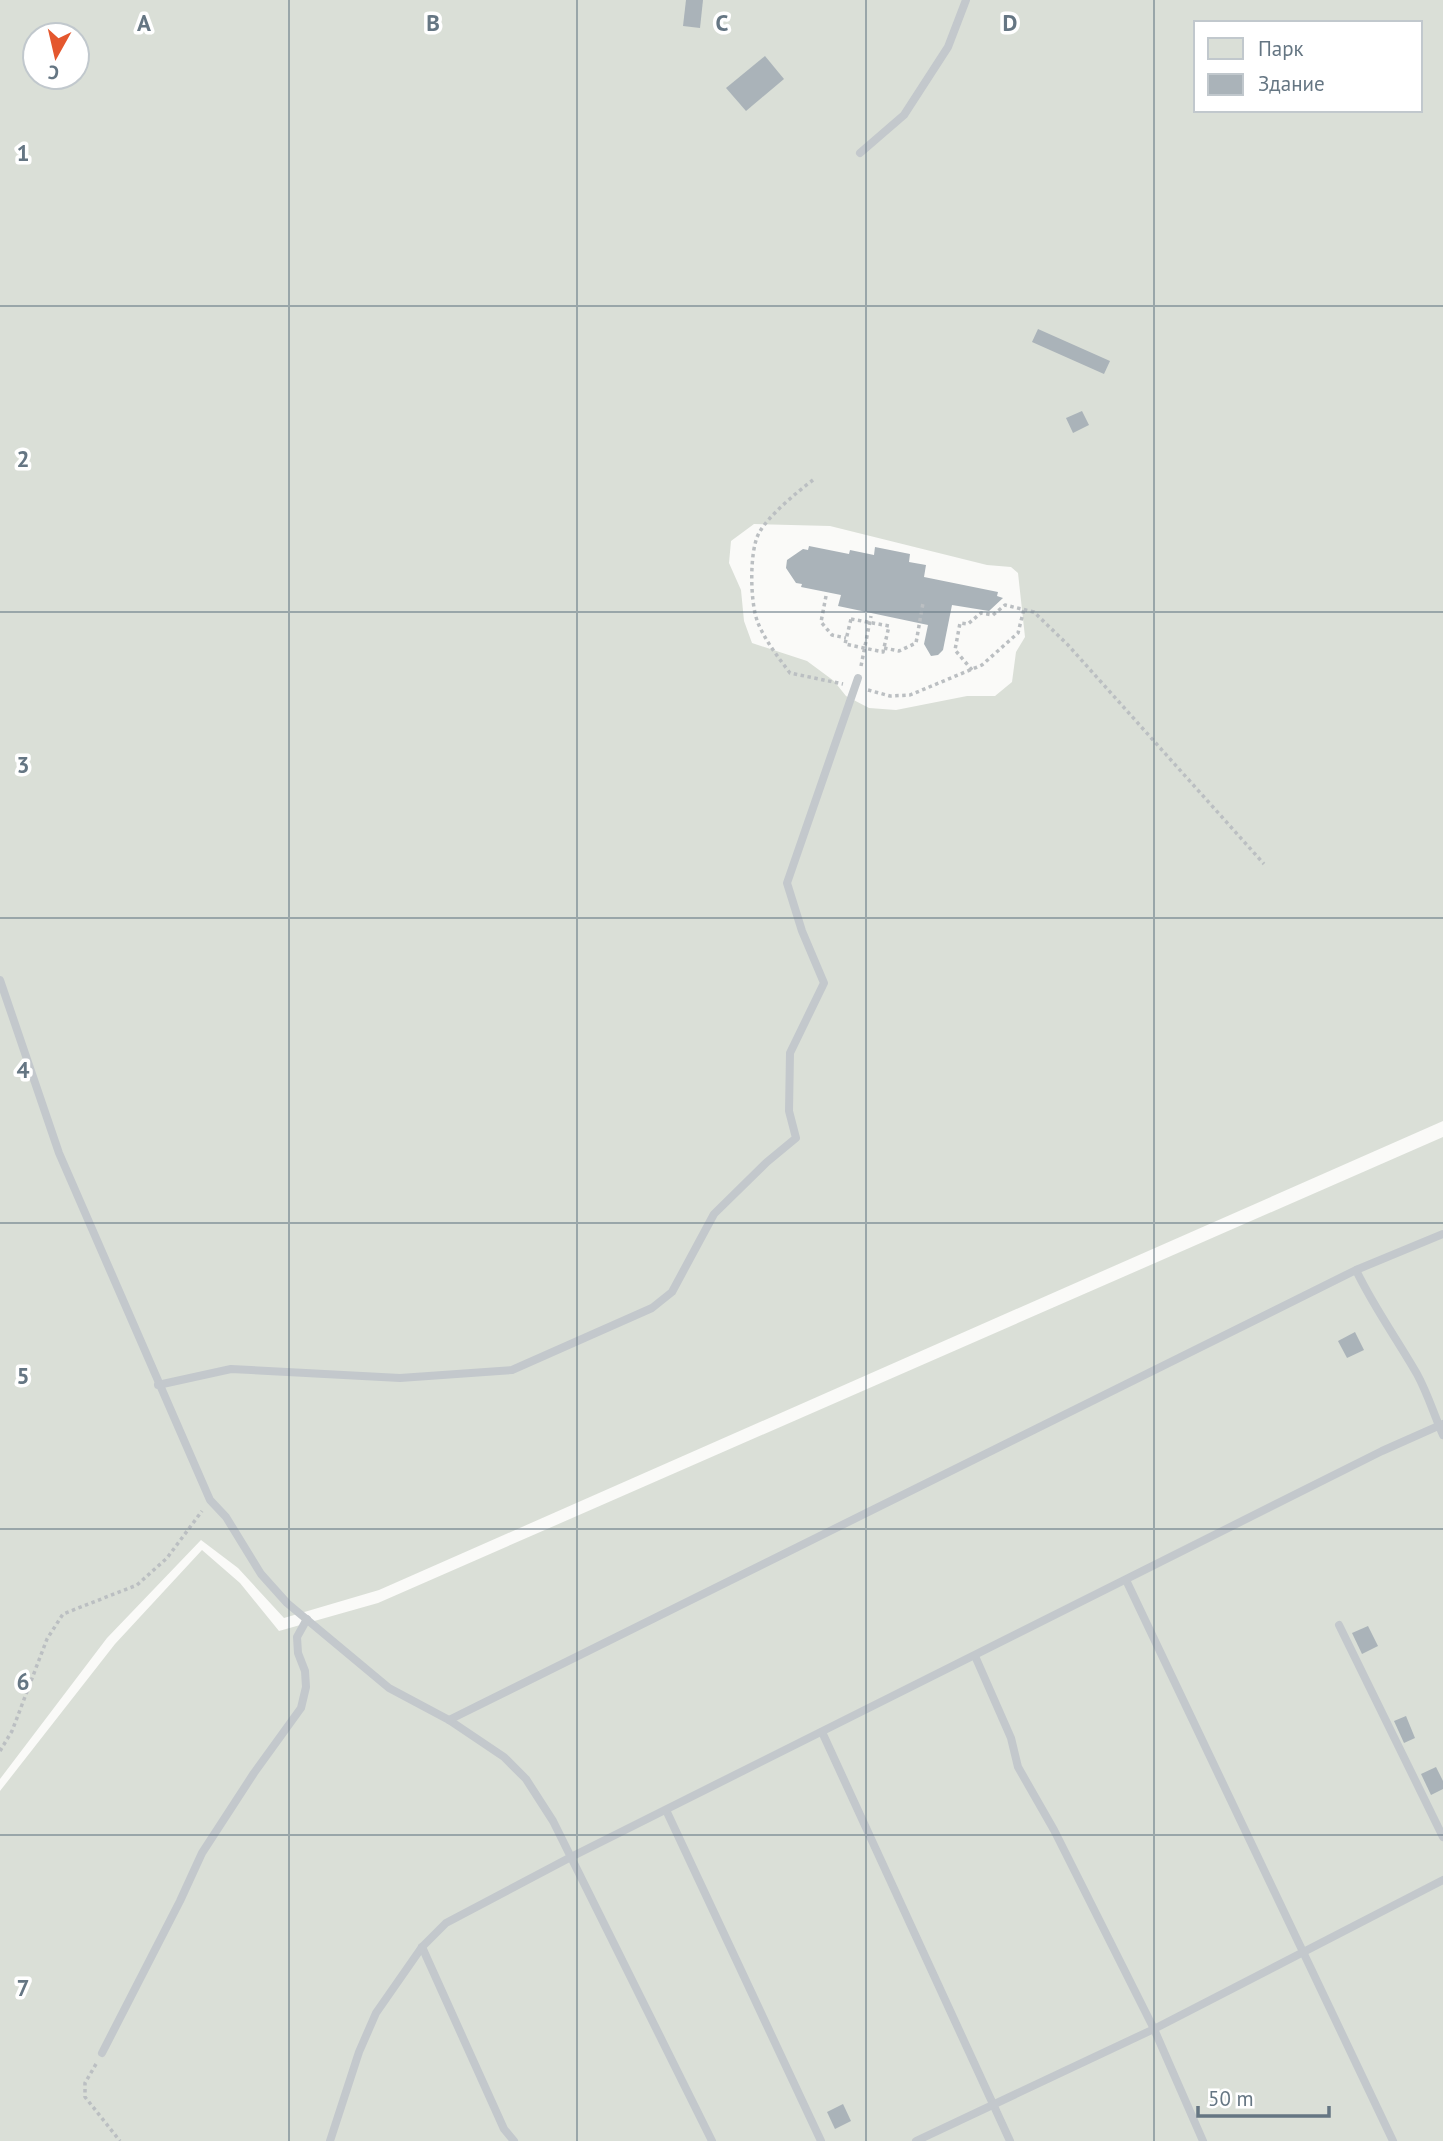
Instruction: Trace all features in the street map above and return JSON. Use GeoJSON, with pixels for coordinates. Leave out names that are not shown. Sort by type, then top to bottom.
{"type":"FeatureCollection","features":[{"type":"Feature","properties":{"kind":"lane"},"geometry":{"type":"LineString","coordinates":[[859,153],[904,116],[948,47],[966,0]]}},
{"type":"Feature","properties":{"kind":"lane"},"geometry":{"type":"LineString","coordinates":[[158,1385],[231,1369],[400,1378],[512,1370],[652,1308],[672,1292],[714,1214],[767,1162],[796,1138],[789,1111],[790,1053],[824,983],[802,931],[787,883],[857,682]]}},
{"type":"Feature","properties":{"kind":"lane"},"geometry":{"type":"LineString","coordinates":[[0,980],[59,1153],[210,1500],[226,1517],[261,1574],[287,1603],[389,1688],[449,1720],[505,1756],[526,1779],[554,1821],[712,2141]]}},
{"type":"Feature","properties":{"kind":"lane"},"geometry":{"type":"LineString","coordinates":[[449,1720],[1356,1270],[1443,1234]]}},
{"type":"Feature","properties":{"kind":"lane"},"geometry":{"type":"LineString","coordinates":[[1356,1270],[1369,1297],[1430,1399],[1443,1435]]}},
{"type":"Feature","properties":{"kind":"lane"},"geometry":{"type":"LineString","coordinates":[[330,2141],[359,2052],[376,2013],[422,1947],[446,1923],[571,1857],[1382,1451],[1441,1425]]}},
{"type":"Feature","properties":{"kind":"lane"},"geometry":{"type":"LineString","coordinates":[[1126,1580],[1393,2141]]}},
{"type":"Feature","properties":{"kind":"lane"},"geometry":{"type":"LineString","coordinates":[[102,2053],[202,1853],[254,1773],[301,1708],[306,1679],[298,1653],[298,1637],[307,1619]]}},
{"type":"Feature","properties":{"kind":"lane"},"geometry":{"type":"LineString","coordinates":[[1339,1625],[1443,1837]]}},
{"type":"Feature","properties":{"kind":"lane"},"geometry":{"type":"LineString","coordinates":[[975,1656],[1011,1738],[1018,1767],[1055,1830],[1154,2029],[1203,2141]]}},
{"type":"Feature","properties":{"kind":"lane"},"geometry":{"type":"LineString","coordinates":[[822,1732],[1010,2141]]}},
{"type":"Feature","properties":{"kind":"lane"},"geometry":{"type":"LineString","coordinates":[[666,1810],[821,2141]]}},
{"type":"Feature","properties":{"kind":"lane"},"geometry":{"type":"LineString","coordinates":[[916,2141],[1154,2029],[1443,1880]]}},
{"type":"Feature","properties":{"kind":"lane"},"geometry":{"type":"LineString","coordinates":[[422,1947],[504,2129],[514,2141]]}},
{"type":"Feature","properties":{"kind":"path"},"geometry":{"type":"LineString","coordinates":[[813,480],[792,497],[759,533],[751,575],[756,620],[770,647],[790,673],[857,682],[890,696],[910,695],[982,665],[1018,633],[1024,609]]}},
{"type":"Feature","properties":{"kind":"path"},"geometry":{"type":"LineString","coordinates":[[826,596],[821,622],[832,635],[847,638]]}},
{"type":"Feature","properties":{"kind":"path"},"geometry":{"type":"LineString","coordinates":[[884,648],[899,651],[916,643],[923,603]]}},
{"type":"Feature","properties":{"kind":"path"},"geometry":{"type":"LineString","coordinates":[[972,670],[955,650],[960,623],[968,624],[981,613],[993,615],[1005,606],[1034,612],[1068,645],[1264,864]]}},
{"type":"Feature","properties":{"kind":"path"},"geometry":{"type":"LineString","coordinates":[[857,682],[871,616]]}},
{"type":"Feature","properties":{"kind":"path"},"geometry":{"type":"LineString","coordinates":[[851,619],[870,622],[889,626],[883,652],[845,644],[851,619]]}},
{"type":"Feature","properties":{"kind":"path"},"geometry":{"type":"LineString","coordinates":[[0,1751],[12,1731],[47,1639],[63,1614],[137,1585],[167,1558],[210,1500]]}},
{"type":"Feature","properties":{"kind":"path"},"geometry":{"type":"LineString","coordinates":[[102,2053],[85,2083],[85,2097],[120,2141]]}},
{"type":"Feature","properties":{"kind":"green space"},"geometry":{"type":"Polygon","coordinates":[[[0,0],[1443,0],[1443,1121],[379,1590],[284,1618],[238,1568],[201,1540],[107,1638],[0,1779],[0,0]],[[754,524],[731,541],[729,563],[741,590],[744,621],[752,643],[807,661],[834,681],[846,696],[869,708],[896,710],[967,696],[995,696],[1012,682],[1016,652],[1025,637],[1018,573],[1011,567],[987,565],[830,526],[754,524]]]}},
{"type":"Feature","properties":{"kind":"green space"},"geometry":{"type":"Polygon","coordinates":[[[1443,1137],[1443,2141],[0,2141],[0,1791],[115,1644],[202,1550],[240,1583],[279,1631],[378,1603],[1443,1137]]]}},
{"type":"Feature","properties":{"kind":"building"},"geometry":{"type":"Polygon","coordinates":[[[686,0],[703,0],[700,28],[683,26],[686,0]]]}},
{"type":"Feature","properties":{"kind":"building"},"geometry":{"type":"Polygon","coordinates":[[[765,56],[784,79],[746,111],[726,88],[765,56]]]}},
{"type":"Feature","properties":{"kind":"building"},"geometry":{"type":"Polygon","coordinates":[[[1038,329],[1110,361],[1104,374],[1032,342],[1038,329]]]}},
{"type":"Feature","properties":{"kind":"building"},"geometry":{"type":"Polygon","coordinates":[[[1082,411],[1089,425],[1073,433],[1066,418],[1082,411]]]}},
{"type":"Feature","properties":{"kind":"building"},"geometry":{"type":"Polygon","coordinates":[[[809,546],[849,554],[850,550],[874,555],[875,547],[910,554],[909,562],[926,565],[924,577],[998,592],[997,596],[1003,598],[989,611],[952,605],[943,650],[938,655],[931,656],[924,644],[928,625],[838,606],[841,595],[801,587],[802,584],[796,583],[786,568],[787,560],[803,549],[808,550],[809,546]]]}},
{"type":"Feature","properties":{"kind":"building"},"geometry":{"type":"Polygon","coordinates":[[[1355,1332],[1364,1350],[1347,1358],[1338,1341],[1355,1332]]]}},
{"type":"Feature","properties":{"kind":"building"},"geometry":{"type":"Polygon","coordinates":[[[1368,1626],[1378,1646],[1362,1654],[1352,1633],[1368,1626]]]}},
{"type":"Feature","properties":{"kind":"building"},"geometry":{"type":"Polygon","coordinates":[[[1406,1716],[1415,1738],[1404,1743],[1394,1721],[1406,1716]]]}},
{"type":"Feature","properties":{"kind":"building"},"geometry":{"type":"Polygon","coordinates":[[[1436,1767],[1443,1781],[1443,1789],[1431,1795],[1421,1774],[1436,1767]]]}},
{"type":"Feature","properties":{"kind":"building"},"geometry":{"type":"Polygon","coordinates":[[[843,2104],[851,2121],[835,2129],[827,2112],[843,2104]]]}}]}
